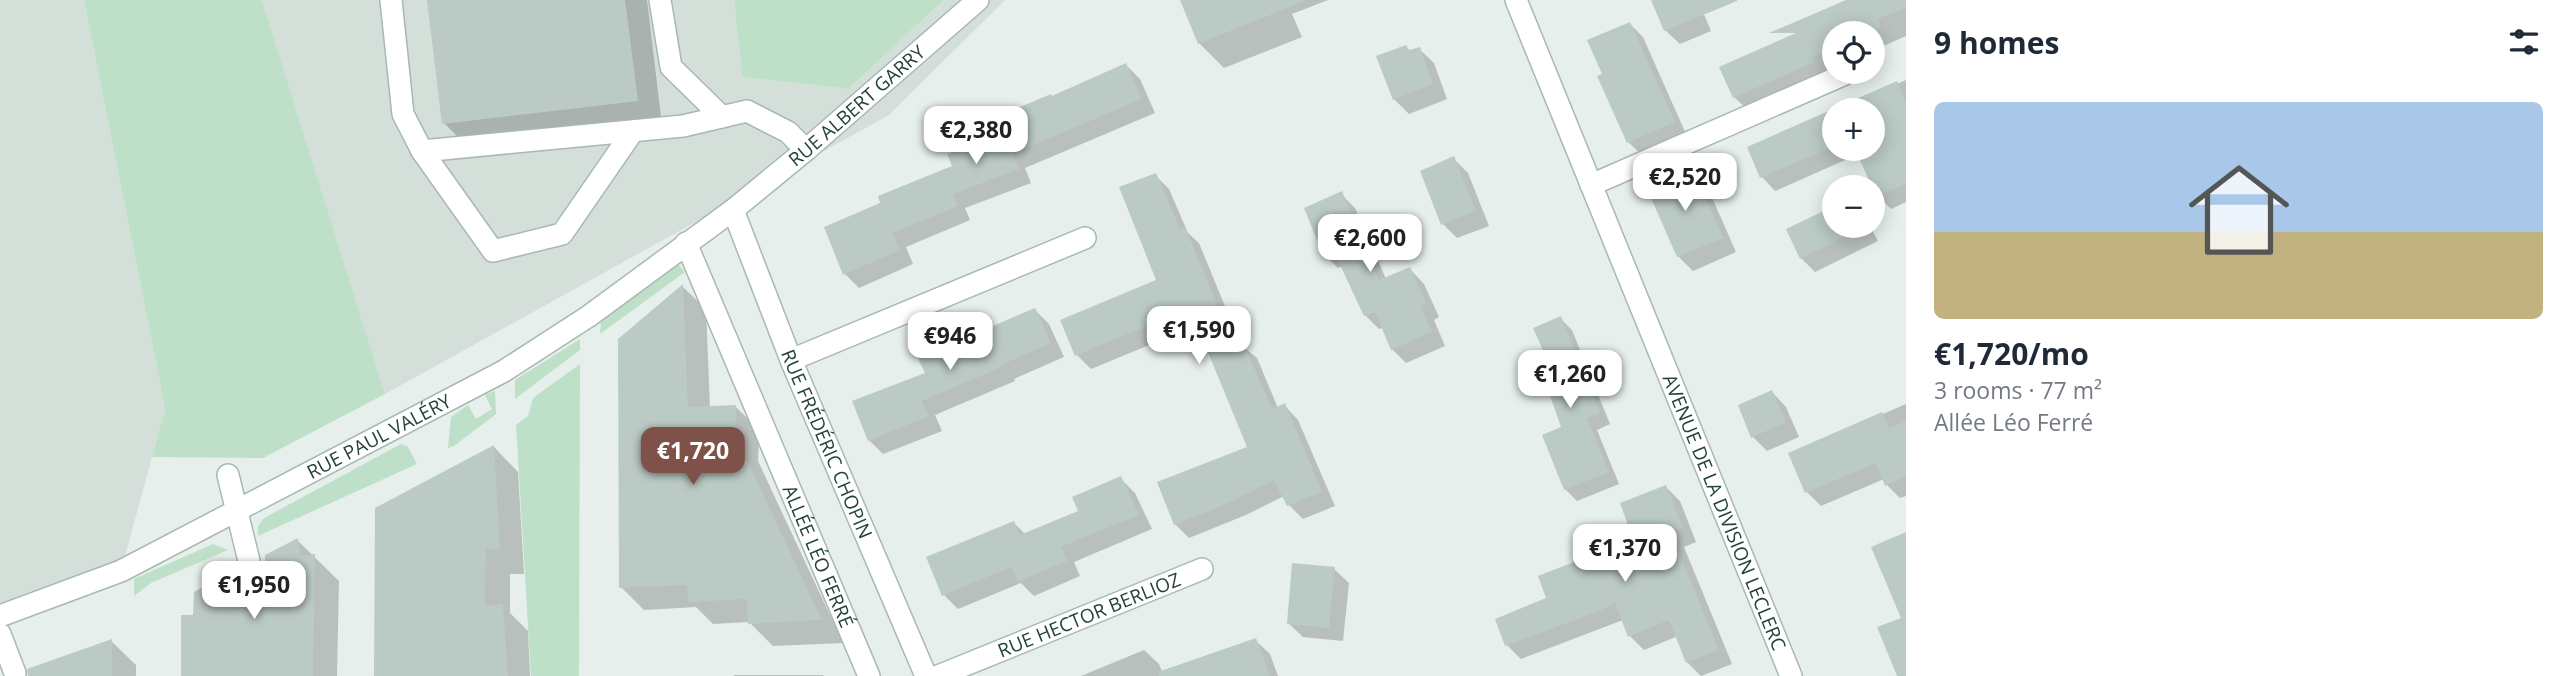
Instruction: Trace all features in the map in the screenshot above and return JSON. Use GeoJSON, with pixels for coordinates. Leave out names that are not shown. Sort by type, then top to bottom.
{"type":"FeatureCollection","features":[{"type":"Feature","properties":{"kind":"street"},"geometry":{"type":"LineString","coordinates":[[391,0],[403,114],[422,151],[493,251],[562,234],[633,131]]}},
{"type":"Feature","properties":{"kind":"street"},"geometry":{"type":"LineString","coordinates":[[660,0],[671,67],[722,117]]}},
{"type":"Feature","properties":{"kind":"street","name":"RUE ALBERT GARRY"},"geometry":{"type":"LineString","coordinates":[[733,210],[978,0]]}},
{"type":"Feature","properties":{"kind":"street","name":"AVENUE DE LA DIVISION LECLERC"},"geometry":{"type":"LineString","coordinates":[[1516,0],[1791,676]]}},
{"type":"Feature","properties":{"kind":"street"},"geometry":{"type":"LineString","coordinates":[[1591,185],[1822,84]]}},
{"type":"Feature","properties":{"kind":"street"},"geometry":{"type":"LineString","coordinates":[[422,151],[683,126],[747,111],[788,132],[806,150]]}},
{"type":"Feature","properties":{"kind":"street","name":"RUE PAUL VALÉRY"},"geometry":{"type":"LineString","coordinates":[[0,616],[121,571],[504,371],[589,316],[733,210]]}},
{"type":"Feature","properties":{"kind":"street","name":"RUE FRÉDÉRIC CHOPIN"},"geometry":{"type":"LineString","coordinates":[[733,210],[791,360],[926,676]]}},
{"type":"Feature","properties":{"kind":"street"},"geometry":{"type":"LineString","coordinates":[[791,360],[1085,238]]}},
{"type":"Feature","properties":{"kind":"street","name":"ALLÉE LÉO FERRÉ"},"geometry":{"type":"LineString","coordinates":[[686,243],[869,676]]}},
{"type":"Feature","properties":{"kind":"street"},"geometry":{"type":"LineString","coordinates":[[228,475],[249,561]]}},
{"type":"Feature","properties":{"kind":"street","name":"RUE HECTOR BERLIOZ"},"geometry":{"type":"LineString","coordinates":[[938,676],[1202,569]]}},
{"type":"Feature","properties":{"kind":"street"},"geometry":{"type":"LineString","coordinates":[[0,634],[15,673]]}},
{"type":"Feature","properties":{"kind":"shaded area"},"geometry":{"type":"Polygon","coordinates":[[[0,0],[84,0],[165,409],[121,571],[0,605],[0,0]]]}},
{"type":"Feature","properties":{"kind":"shaded area"},"geometry":{"type":"Polygon","coordinates":[[[262,0],[734,0],[742,77],[848,89],[944,0],[1005,0],[889,115],[385,394],[262,0]]]}},
{"type":"Feature","properties":{"kind":"green space"},"geometry":{"type":"Polygon","coordinates":[[[84,0],[262,0],[385,394],[263,458],[152,457],[165,409],[84,0]]]}},
{"type":"Feature","properties":{"kind":"green space"},"geometry":{"type":"Polygon","coordinates":[[[734,0],[944,0],[848,89],[742,77],[734,0]]]}},
{"type":"Feature","properties":{"kind":"green space"},"geometry":{"type":"Polygon","coordinates":[[[673,265],[679,265],[685,272],[600,334],[601,321],[673,265]]]}},
{"type":"Feature","properties":{"kind":"green space"},"geometry":{"type":"Polygon","coordinates":[[[580,339],[580,350],[515,399],[515,380],[580,339]]]}},
{"type":"Feature","properties":{"kind":"green space"},"geometry":{"type":"Polygon","coordinates":[[[580,364],[579,676],[531,676],[516,425],[528,416],[533,398],[580,364]]]}},
{"type":"Feature","properties":{"kind":"green space"},"geometry":{"type":"Polygon","coordinates":[[[495,391],[496,414],[448,448],[451,417],[468,405],[476,419],[492,409],[485,395],[495,391]]]}},
{"type":"Feature","properties":{"kind":"green space"},"geometry":{"type":"Polygon","coordinates":[[[401,444],[408,447],[417,464],[258,536],[258,526],[264,518],[401,444]]]}},
{"type":"Feature","properties":{"kind":"green space"},"geometry":{"type":"Polygon","coordinates":[[[213,544],[228,550],[151,583],[134,596],[134,579],[213,544]]]}},
{"type":"Feature","properties":{"kind":"building"},"geometry":{"type":"Polygon","coordinates":[[[427,0],[625,0],[638,101],[442,124],[427,0]]]}},
{"type":"Feature","properties":{"kind":"building"},"geometry":{"type":"Polygon","coordinates":[[[1180,0],[1305,0],[1305,1],[1198,44],[1180,0]]]}},
{"type":"Feature","properties":{"kind":"building"},"geometry":{"type":"Polygon","coordinates":[[[1651,0],[1737,0],[1737,1],[1664,31],[1651,0]]]}},
{"type":"Feature","properties":{"kind":"building"},"geometry":{"type":"Polygon","coordinates":[[[1846,0],[1906,0],[1906,8],[1878,19],[1879,21],[1822,21],[1822,53],[1813,57],[1815,62],[1733,98],[1719,67],[1796,33],[1769,33],[1846,0]]]}},
{"type":"Feature","properties":{"kind":"building"},"geometry":{"type":"Polygon","coordinates":[[[1630,22],[1675,122],[1627,143],[1597,76],[1602,74],[1587,40],[1630,22]]]}},
{"type":"Feature","properties":{"kind":"building"},"geometry":{"type":"Polygon","coordinates":[[[1406,45],[1409,50],[1420,47],[1433,84],[1393,100],[1376,56],[1406,45]]]}},
{"type":"Feature","properties":{"kind":"building"},"geometry":{"type":"Polygon","coordinates":[[[1126,63],[1142,99],[1012,154],[1019,169],[953,194],[958,206],[893,233],[900,250],[843,275],[824,227],[880,203],[878,196],[952,166],[947,154],[1002,131],[996,117],[1126,63]]]}},
{"type":"Feature","properties":{"kind":"building"},"geometry":{"type":"Polygon","coordinates":[[[1897,81],[1906,103],[1906,184],[1885,192],[1885,175],[1867,175],[1860,161],[1885,161],[1885,98],[1858,98],[1897,81]]]}},
{"type":"Feature","properties":{"kind":"building"},"geometry":{"type":"Polygon","coordinates":[[[1822,114],[1822,151],[1760,178],[1747,147],[1822,114]]]}},
{"type":"Feature","properties":{"kind":"building"},"geometry":{"type":"Polygon","coordinates":[[[1454,156],[1476,211],[1441,225],[1420,171],[1454,156]]]}},
{"type":"Feature","properties":{"kind":"building"},"geometry":{"type":"Polygon","coordinates":[[[1693,169],[1723,238],[1677,257],[1647,189],[1693,169]]]}},
{"type":"Feature","properties":{"kind":"building"},"geometry":{"type":"Polygon","coordinates":[[[1156,173],[1180,229],[1185,227],[1234,346],[1243,342],[1272,409],[1285,403],[1322,492],[1287,506],[1274,480],[1231,502],[1174,525],[1157,482],[1247,447],[1191,311],[1174,317],[1173,315],[1075,356],[1060,320],[1156,280],[1119,187],[1156,173]]]}},
{"type":"Feature","properties":{"kind":"building"},"geometry":{"type":"Polygon","coordinates":[[[1342,191],[1379,280],[1410,267],[1426,303],[1421,306],[1432,332],[1391,350],[1375,312],[1364,316],[1333,250],[1323,255],[1304,208],[1342,191]]]}},
{"type":"Feature","properties":{"kind":"building"},"geometry":{"type":"Polygon","coordinates":[[[1822,212],[1822,238],[1842,238],[1800,259],[1786,229],[1822,212]]]}},
{"type":"Feature","properties":{"kind":"building"},"geometry":{"type":"Polygon","coordinates":[[[683,284],[688,407],[736,405],[736,437],[822,620],[748,624],[747,599],[688,602],[687,585],[619,588],[618,339],[683,284]]]}},
{"type":"Feature","properties":{"kind":"building"},"geometry":{"type":"Polygon","coordinates":[[[1035,308],[1051,343],[922,401],[929,416],[868,441],[852,401],[925,373],[918,358],[1035,308]]]}},
{"type":"Feature","properties":{"kind":"building"},"geometry":{"type":"Polygon","coordinates":[[[1561,316],[1600,413],[1587,418],[1609,472],[1564,490],[1542,435],[1561,427],[1545,381],[1555,377],[1533,328],[1561,316]]]}},
{"type":"Feature","properties":{"kind":"building"},"geometry":{"type":"Polygon","coordinates":[[[1772,390],[1786,422],[1751,438],[1738,405],[1772,390]]]}},
{"type":"Feature","properties":{"kind":"building"},"geometry":{"type":"Polygon","coordinates":[[[1882,412],[1889,428],[1906,421],[1906,476],[1885,486],[1876,463],[1805,493],[1788,453],[1882,412]]]}},
{"type":"Feature","properties":{"kind":"building"},"geometry":{"type":"Polygon","coordinates":[[[494,445],[500,549],[486,549],[485,605],[503,604],[508,676],[374,676],[375,508],[494,445]]]}},
{"type":"Feature","properties":{"kind":"building"},"geometry":{"type":"Polygon","coordinates":[[[1121,476],[1139,515],[1061,547],[1067,561],[1018,582],[1011,567],[942,596],[926,557],[1014,521],[1020,535],[1078,511],[1072,497],[1121,476]]]}},
{"type":"Feature","properties":{"kind":"building"},"geometry":{"type":"Polygon","coordinates":[[[1666,485],[1683,528],[1671,533],[1719,650],[1686,663],[1669,620],[1628,637],[1615,603],[1505,646],[1495,619],[1546,598],[1538,576],[1633,539],[1620,503],[1666,485]]]}},
{"type":"Feature","properties":{"kind":"building"},"geometry":{"type":"Polygon","coordinates":[[[1906,532],[1906,676],[1897,676],[1877,627],[1901,618],[1871,547],[1906,532]]]}},
{"type":"Feature","properties":{"kind":"building"},"geometry":{"type":"Polygon","coordinates":[[[298,538],[301,556],[315,554],[313,676],[181,676],[181,615],[193,615],[194,592],[231,573],[251,574],[265,571],[265,555],[298,538]]]}},
{"type":"Feature","properties":{"kind":"building"},"geometry":{"type":"Polygon","coordinates":[[[1292,563],[1335,567],[1329,628],[1287,624],[1292,563]]]}},
{"type":"Feature","properties":{"kind":"building"},"geometry":{"type":"Polygon","coordinates":[[[1256,638],[1270,676],[1159,676],[1158,672],[1256,638]]]}},
{"type":"Feature","properties":{"kind":"building"},"geometry":{"type":"Polygon","coordinates":[[[112,639],[112,676],[28,676],[27,669],[112,639]]]}}]}
